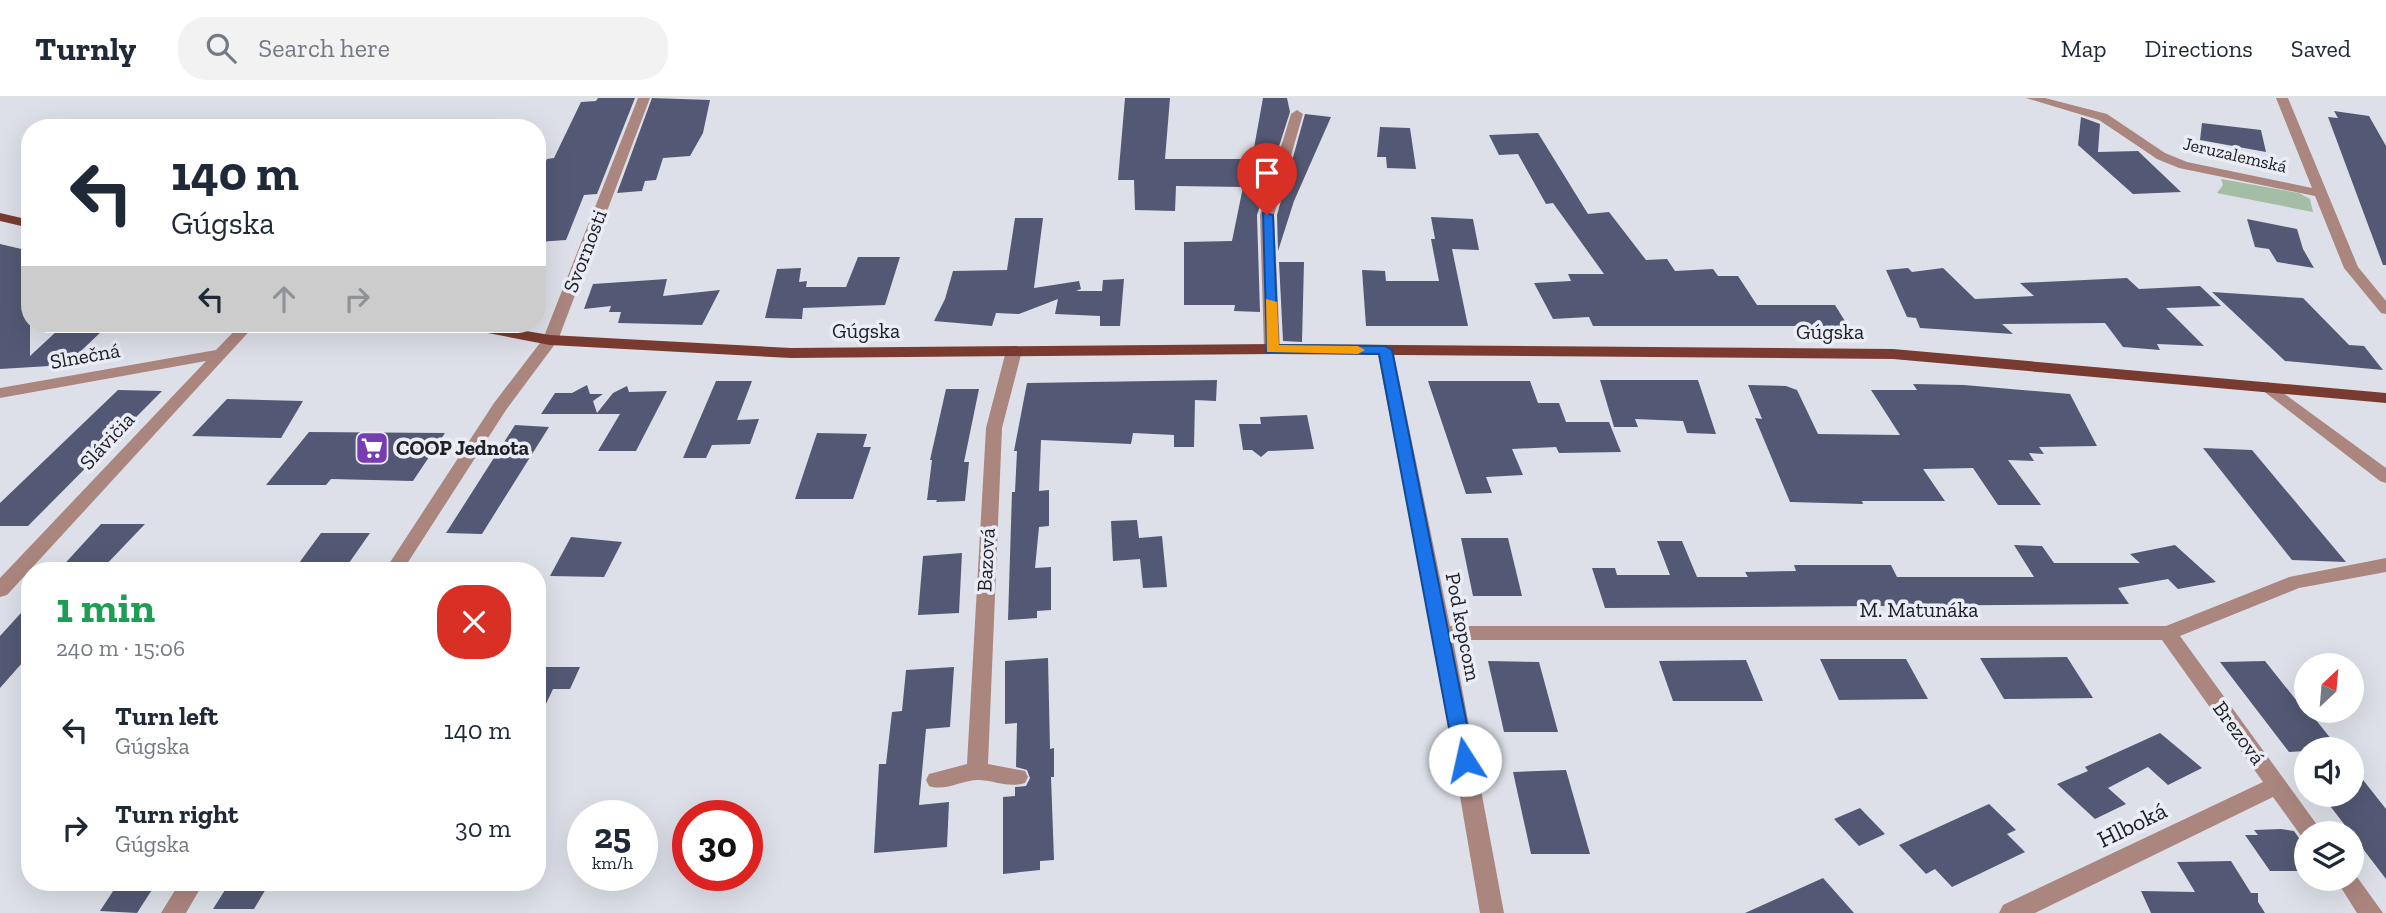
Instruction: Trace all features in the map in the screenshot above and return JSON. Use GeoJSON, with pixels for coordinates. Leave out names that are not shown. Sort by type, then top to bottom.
{"type":"FeatureCollection","features":[{"type":"Feature","properties":{"kind":"main road"},"geometry":{"type":"LineString","coordinates":[[0,217],[21,222]]}},
{"type":"Feature","properties":{"kind":"main road","name":"Gúgska"},"geometry":{"type":"LineString","coordinates":[[512,333],[550,340],[791,353],[1272,349],[1893,354],[2386,398]]}},
{"type":"Feature","properties":{"kind":"street","name":"Svornosti"},"geometry":{"type":"LineString","coordinates":[[399,562],[500,407],[550,340],[644,98]]}},
{"type":"Feature","properties":{"kind":"street","name":"Jeruzalemská"},"geometry":{"type":"LineString","coordinates":[[2032,98],[2103,117],[2161,156],[2183,165],[2318,193]]}},
{"type":"Feature","properties":{"kind":"street","name":"Jeruzalemská"},"geometry":{"type":"LineString","coordinates":[[2281,98],[2351,268],[2386,310]]}},
{"type":"Feature","properties":{"kind":"street"},"geometry":{"type":"LineString","coordinates":[[1272,349],[1267,215],[1297,114]]}},
{"type":"Feature","properties":{"kind":"street","name":"Slávičia"},"geometry":{"type":"LineString","coordinates":[[26,562],[240,333]]}},
{"type":"Feature","properties":{"kind":"street","name":"Pod kopcom"},"geometry":{"type":"LineString","coordinates":[[1385,350],[1442,633],[1492,913]]}},
{"type":"Feature","properties":{"kind":"street","name":"Bazová"},"geometry":{"type":"LineString","coordinates":[[977,771],[994,428],[1014,351]]}},
{"type":"Feature","properties":{"kind":"street","name":"Slnečná"},"geometry":{"type":"LineString","coordinates":[[0,393],[219,354]]}},
{"type":"Feature","properties":{"kind":"street"},"geometry":{"type":"LineString","coordinates":[[2268,387],[2386,477]]}},
{"type":"Feature","properties":{"kind":"street"},"geometry":{"type":"LineString","coordinates":[[0,407],[18,390]]}},
{"type":"Feature","properties":{"kind":"street","name":"M. Matunáka"},"geometry":{"type":"LineString","coordinates":[[1442,633],[2167,633],[2296,582],[2386,565]]}},
{"type":"Feature","properties":{"kind":"street","name":"Slávičia"},"geometry":{"type":"LineString","coordinates":[[0,590],[21,567]]}},
{"type":"Feature","properties":{"kind":"street","name":"Brezová"},"geometry":{"type":"LineString","coordinates":[[2167,633],[2303,821]]}},
{"type":"Feature","properties":{"kind":"street"},"geometry":{"type":"LineString","coordinates":[[937,780],[977,771],[1017,777]]}},
{"type":"Feature","properties":{"kind":"street","name":"Hlboká"},"geometry":{"type":"LineString","coordinates":[[2011,913],[2277,785]]}},
{"type":"Feature","properties":{"kind":"street"},"geometry":{"type":"LineString","coordinates":[[173,913],[187,891]]}},
{"type":"Feature","properties":{"kind":"street"},"geometry":{"type":"LineString","coordinates":[[2355,891],[2371,913]]}},
{"type":"Feature","properties":{"kind":"green space"},"geometry":{"type":"Polygon","coordinates":[[[2221,179],[2299,193],[2310,199],[2313,212],[2217,193],[2223,185],[2221,179]]]}},
{"type":"Feature","properties":{"kind":"building"},"geometry":{"type":"Polygon","coordinates":[[[598,98],[635,98],[597,194],[584,195],[566,240],[546,241],[546,161],[554,158],[581,102],[596,101],[598,98]]]}},
{"type":"Feature","properties":{"kind":"building"},"geometry":{"type":"Polygon","coordinates":[[[652,98],[710,100],[703,133],[690,156],[663,158],[656,180],[645,181],[642,191],[617,193],[652,98]]]}},
{"type":"Feature","properties":{"kind":"building"},"geometry":{"type":"Polygon","coordinates":[[[1125,98],[1170,98],[1165,159],[1252,159],[1263,98],[1287,98],[1290,112],[1257,215],[1260,312],[1234,311],[1235,305],[1184,305],[1184,242],[1232,241],[1243,187],[1176,186],[1175,211],[1135,210],[1134,180],[1118,180],[1125,98]]]}},
{"type":"Feature","properties":{"kind":"building"},"geometry":{"type":"Polygon","coordinates":[[[2334,111],[2369,116],[2386,146],[2386,265],[2383,265],[2328,117],[2338,118],[2334,111]]]}},
{"type":"Feature","properties":{"kind":"building"},"geometry":{"type":"Polygon","coordinates":[[[1305,114],[1331,117],[1294,201],[1278,251],[1277,215],[1305,114]]]}},
{"type":"Feature","properties":{"kind":"building"},"geometry":{"type":"Polygon","coordinates":[[[2081,117],[2100,124],[2098,152],[2138,151],[2181,192],[2133,194],[2078,145],[2081,117]]]}},
{"type":"Feature","properties":{"kind":"building"},"geometry":{"type":"Polygon","coordinates":[[[2202,123],[2261,130],[2266,152],[2200,140],[2202,123]]]}},
{"type":"Feature","properties":{"kind":"building"},"geometry":{"type":"Polygon","coordinates":[[[1380,127],[1410,128],[1416,169],[1387,168],[1386,157],[1377,157],[1380,127]]]}},
{"type":"Feature","properties":{"kind":"building"},"geometry":{"type":"Polygon","coordinates":[[[1538,133],[1588,214],[1609,212],[1646,260],[1667,259],[1675,271],[1713,269],[1718,276],[1738,276],[1757,305],[1835,305],[1848,326],[1593,326],[1589,317],[1553,319],[1534,283],[1571,281],[1568,274],[1604,274],[1553,203],[1546,204],[1518,154],[1499,155],[1489,135],[1538,133]]]}},
{"type":"Feature","properties":{"kind":"building"},"geometry":{"type":"Polygon","coordinates":[[[1431,217],[1473,219],[1479,250],[1452,249],[1468,326],[1366,326],[1362,270],[1385,271],[1386,281],[1439,281],[1431,239],[1435,239],[1431,217]]]}},
{"type":"Feature","properties":{"kind":"building"},"geometry":{"type":"Polygon","coordinates":[[[1015,218],[1043,218],[1034,288],[1079,281],[1081,289],[1076,291],[1102,291],[1103,280],[1124,279],[1120,326],[1100,326],[1100,316],[1055,314],[1058,299],[1019,314],[996,313],[992,326],[934,321],[945,299],[953,271],[1007,270],[1015,218]]]}},
{"type":"Feature","properties":{"kind":"building"},"geometry":{"type":"Polygon","coordinates":[[[2247,219],[2297,229],[2303,249],[2314,268],[2277,262],[2269,249],[2255,247],[2247,219]]]}},
{"type":"Feature","properties":{"kind":"building"},"geometry":{"type":"Polygon","coordinates":[[[0,244],[21,249],[21,333],[30,333],[30,356],[55,333],[100,333],[66,365],[0,369],[0,244]]]}},
{"type":"Feature","properties":{"kind":"building"},"geometry":{"type":"Polygon","coordinates":[[[858,257],[900,257],[885,305],[803,308],[802,319],[765,318],[777,269],[801,268],[799,282],[807,281],[806,287],[846,287],[858,257]]]}},
{"type":"Feature","properties":{"kind":"building"},"geometry":{"type":"Polygon","coordinates":[[[1279,262],[1304,262],[1302,342],[1283,341],[1279,262]]]}},
{"type":"Feature","properties":{"kind":"building"},"geometry":{"type":"Polygon","coordinates":[[[1908,268],[1912,272],[1943,268],[1975,299],[2034,296],[2020,283],[2127,278],[2139,289],[2200,286],[2221,306],[2166,308],[2204,346],[2157,344],[2160,350],[2123,347],[2105,323],[2002,324],[2013,334],[1920,328],[1916,318],[1907,317],[1886,270],[1908,268]]]}},
{"type":"Feature","properties":{"kind":"building"},"geometry":{"type":"Polygon","coordinates":[[[667,279],[663,296],[720,290],[702,325],[618,323],[621,312],[609,312],[611,306],[584,309],[593,284],[667,279]]]}},
{"type":"Feature","properties":{"kind":"building"},"geometry":{"type":"Polygon","coordinates":[[[2212,292],[2303,298],[2349,345],[2364,346],[2383,370],[2285,361],[2212,292]]]}},
{"type":"Feature","properties":{"kind":"building"},"geometry":{"type":"Polygon","coordinates":[[[1217,380],[1216,401],[1195,400],[1194,447],[1174,447],[1174,435],[1133,433],[1131,444],[1041,440],[1039,491],[1049,490],[1049,526],[1039,527],[1035,568],[1051,567],[1051,610],[1037,611],[1037,618],[1008,620],[1012,492],[1015,492],[1017,451],[1014,451],[1027,383],[1217,380]]]}},
{"type":"Feature","properties":{"kind":"building"},"geometry":{"type":"Polygon","coordinates":[[[1600,380],[1698,380],[1716,434],[1687,433],[1683,421],[1635,419],[1638,427],[1614,427],[1600,380]]]}},
{"type":"Feature","properties":{"kind":"building"},"geometry":{"type":"Polygon","coordinates":[[[716,381],[752,381],[737,420],[759,419],[750,444],[712,445],[706,458],[683,458],[716,381]]]}},
{"type":"Feature","properties":{"kind":"building"},"geometry":{"type":"Polygon","coordinates":[[[1428,381],[1530,381],[1538,403],[1559,403],[1566,422],[1609,422],[1621,452],[1559,453],[1556,447],[1512,449],[1523,475],[1486,477],[1492,493],[1466,494],[1428,381]]]}},
{"type":"Feature","properties":{"kind":"building"},"geometry":{"type":"Polygon","coordinates":[[[1913,384],[1964,385],[2070,394],[2097,446],[2039,447],[2044,454],[2029,453],[2034,461],[2008,460],[2041,505],[1998,505],[1973,468],[1923,469],[1945,501],[1862,501],[1863,504],[1790,502],[1755,418],[1762,419],[1748,385],[1786,386],[1797,390],[1818,434],[1900,435],[1871,390],[1917,390],[1913,384]]]}},
{"type":"Feature","properties":{"kind":"building"},"geometry":{"type":"Polygon","coordinates":[[[587,385],[590,394],[603,394],[593,401],[597,413],[613,393],[627,386],[629,392],[667,391],[636,451],[598,451],[620,414],[541,414],[555,393],[572,393],[587,385]]]}},
{"type":"Feature","properties":{"kind":"building"},"geometry":{"type":"Polygon","coordinates":[[[946,389],[979,389],[964,462],[969,462],[965,501],[927,500],[930,460],[946,389]]]}},
{"type":"Feature","properties":{"kind":"building"},"geometry":{"type":"Polygon","coordinates":[[[118,390],[162,391],[28,526],[0,526],[0,503],[118,390]]]}},
{"type":"Feature","properties":{"kind":"building"},"geometry":{"type":"Polygon","coordinates":[[[227,399],[303,401],[281,438],[192,436],[227,399]]]}},
{"type":"Feature","properties":{"kind":"building"},"geometry":{"type":"Polygon","coordinates":[[[1307,415],[1314,449],[1268,451],[1261,457],[1252,450],[1243,450],[1239,424],[1261,424],[1260,417],[1307,415]]]}},
{"type":"Feature","properties":{"kind":"building"},"geometry":{"type":"Polygon","coordinates":[[[515,425],[549,427],[482,534],[446,533],[515,425]]]}},
{"type":"Feature","properties":{"kind":"building"},"geometry":{"type":"Polygon","coordinates":[[[309,432],[445,433],[413,481],[331,479],[326,485],[266,485],[309,432]]]}},
{"type":"Feature","properties":{"kind":"building"},"geometry":{"type":"Polygon","coordinates":[[[817,433],[867,434],[863,447],[871,447],[853,499],[795,499],[817,433]]]}},
{"type":"Feature","properties":{"kind":"building"},"geometry":{"type":"Polygon","coordinates":[[[2203,448],[2252,450],[2346,562],[2292,560],[2203,448]]]}},
{"type":"Feature","properties":{"kind":"building"},"geometry":{"type":"Polygon","coordinates":[[[1137,520],[1139,538],[1162,536],[1167,587],[1143,588],[1140,559],[1113,561],[1111,521],[1137,520]]]}},
{"type":"Feature","properties":{"kind":"building"},"geometry":{"type":"Polygon","coordinates":[[[101,524],[145,524],[109,562],[66,562],[101,524]]]}},
{"type":"Feature","properties":{"kind":"building"},"geometry":{"type":"Polygon","coordinates":[[[321,533],[370,533],[350,562],[300,562],[321,533]]]}},
{"type":"Feature","properties":{"kind":"building"},"geometry":{"type":"Polygon","coordinates":[[[571,537],[622,542],[604,577],[550,576],[571,537]]]}},
{"type":"Feature","properties":{"kind":"building"},"geometry":{"type":"Polygon","coordinates":[[[1461,538],[1508,538],[1522,596],[1473,596],[1461,538]]]}},
{"type":"Feature","properties":{"kind":"building"},"geometry":{"type":"Polygon","coordinates":[[[1657,541],[1682,541],[1697,577],[1748,577],[1745,572],[1796,571],[1794,565],[1891,565],[1897,577],[2034,577],[2014,545],[2042,546],[2054,563],[2140,563],[2130,554],[2175,545],[2216,582],[2178,589],[2168,579],[2118,588],[2129,604],[1605,608],[1592,568],[1615,568],[1617,575],[1670,575],[1657,541]]]}},
{"type":"Feature","properties":{"kind":"building"},"geometry":{"type":"Polygon","coordinates":[[[962,553],[959,613],[918,615],[923,556],[962,553]]]}},
{"type":"Feature","properties":{"kind":"building"},"geometry":{"type":"Polygon","coordinates":[[[21,613],[21,664],[0,688],[0,636],[21,613]]]}},
{"type":"Feature","properties":{"kind":"building"},"geometry":{"type":"Polygon","coordinates":[[[2067,657],[2093,698],[2004,699],[1980,658],[2067,657]]]}},
{"type":"Feature","properties":{"kind":"building"},"geometry":{"type":"Polygon","coordinates":[[[1048,658],[1050,749],[1054,748],[1054,777],[1051,777],[1054,860],[1040,861],[1040,870],[1003,874],[1003,797],[1015,796],[1015,787],[1026,786],[1030,778],[1027,770],[1016,767],[1017,723],[1005,724],[1005,661],[1048,658]]]}},
{"type":"Feature","properties":{"kind":"building"},"geometry":{"type":"Polygon","coordinates":[[[1820,659],[1906,659],[1928,699],[1839,700],[1820,659]]]}},
{"type":"Feature","properties":{"kind":"building"},"geometry":{"type":"Polygon","coordinates":[[[1746,660],[1763,701],[1673,701],[1659,661],[1746,660]]]}},
{"type":"Feature","properties":{"kind":"building"},"geometry":{"type":"Polygon","coordinates":[[[1488,661],[1539,662],[1558,732],[1504,732],[1488,661]]]}},
{"type":"Feature","properties":{"kind":"building"},"geometry":{"type":"Polygon","coordinates":[[[2265,661],[2294,697],[2294,723],[2318,723],[2329,737],[2294,737],[2294,752],[2289,752],[2220,662],[2265,661]]]}},
{"type":"Feature","properties":{"kind":"building"},"geometry":{"type":"Polygon","coordinates":[[[546,667],[580,667],[570,689],[553,689],[546,704],[546,667]]]}},
{"type":"Feature","properties":{"kind":"building"},"geometry":{"type":"Polygon","coordinates":[[[954,667],[950,727],[926,729],[919,805],[949,802],[947,847],[874,853],[879,764],[886,764],[892,712],[902,711],[906,670],[954,667]]]}},
{"type":"Feature","properties":{"kind":"building"},"geometry":{"type":"Polygon","coordinates":[[[2160,733],[2202,768],[2168,785],[2148,767],[2108,788],[2126,804],[2095,819],[2057,784],[2088,771],[2085,767],[2160,733]]]}},
{"type":"Feature","properties":{"kind":"building"},"geometry":{"type":"Polygon","coordinates":[[[1566,770],[1590,854],[1531,854],[1513,772],[1566,770]]]}},
{"type":"Feature","properties":{"kind":"building"},"geometry":{"type":"Polygon","coordinates":[[[2364,781],[2386,809],[2386,879],[2364,850],[2364,821],[2342,821],[2331,807],[2364,807],[2364,781]]]}},
{"type":"Feature","properties":{"kind":"building"},"geometry":{"type":"Polygon","coordinates":[[[1989,804],[2016,830],[2007,834],[2025,852],[1952,887],[1935,869],[1926,874],[1899,845],[1989,804]]]}},
{"type":"Feature","properties":{"kind":"building"},"geometry":{"type":"Polygon","coordinates":[[[1860,808],[1885,834],[1859,846],[1834,819],[1860,808]]]}},
{"type":"Feature","properties":{"kind":"building"},"geometry":{"type":"Polygon","coordinates":[[[2254,830],[2294,831],[2294,871],[2270,871],[2245,835],[2258,835],[2254,830]]]}},
{"type":"Feature","properties":{"kind":"building"},"geometry":{"type":"Polygon","coordinates":[[[2231,861],[2251,893],[2258,893],[2258,902],[2265,913],[2151,913],[2141,891],[2195,892],[2177,862],[2231,861]]]}},
{"type":"Feature","properties":{"kind":"building"},"geometry":{"type":"Polygon","coordinates":[[[1823,878],[1854,913],[1745,913],[1823,878]]]}},
{"type":"Feature","properties":{"kind":"building"},"geometry":{"type":"Polygon","coordinates":[[[113,891],[151,891],[137,913],[100,911],[113,891]]]}},
{"type":"Feature","properties":{"kind":"building"},"geometry":{"type":"Polygon","coordinates":[[[224,891],[265,891],[254,909],[213,909],[224,891]]]}},
{"type":"Feature","properties":{"kind":"slow traffic"},"geometry":{"type":"LineString","coordinates":[[1270,302],[1272,349],[1358,350]]}},
{"type":"Feature","properties":{"kind":"place","name":"COOP Jednota"},"geometry":{"type":"Point","coordinates":[372,448]}},
{"type":"Feature","properties":{"kind":"route"},"geometry":{"type":"LineString","coordinates":[[1267,215],[1272,349],[1385,350],[1465,760]]}}]}
